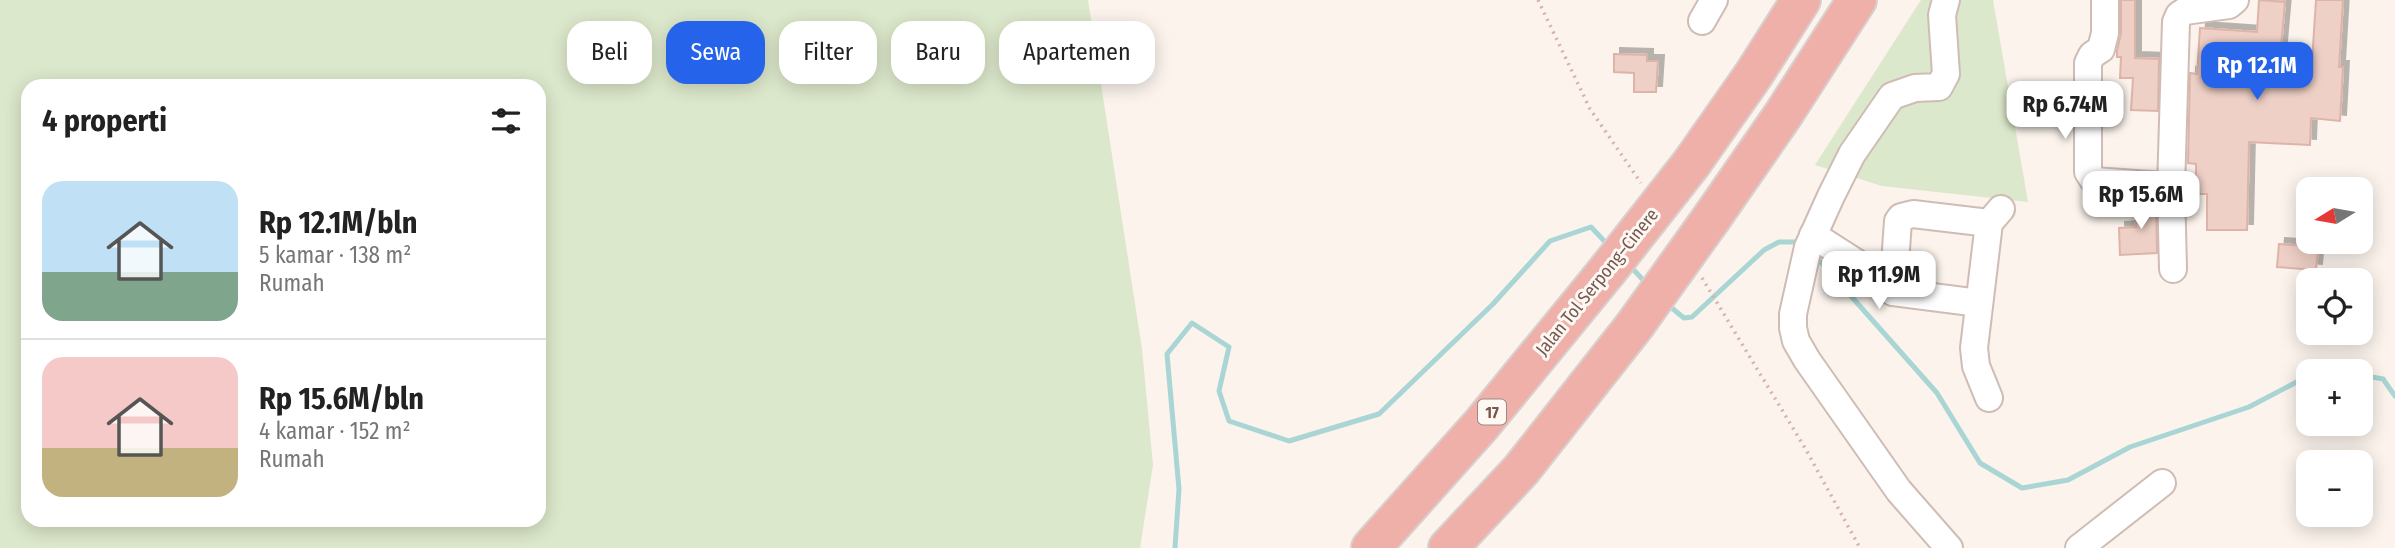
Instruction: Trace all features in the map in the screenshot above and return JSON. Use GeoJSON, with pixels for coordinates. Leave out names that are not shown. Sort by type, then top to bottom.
{"type":"FeatureCollection","features":[{"type":"Feature","properties":{"kind":"highway","name":"Jalan Tol Serpong–Cinere"},"geometry":{"type":"LineString","coordinates":[[1371,548],[1481,425],[1691,164],[1754,74],[1801,0]]}},
{"type":"Feature","properties":{"kind":"highway"},"geometry":{"type":"LineString","coordinates":[[1448,548],[1521,470],[1634,325],[1783,115],[1857,0]]}},
{"type":"Feature","properties":{"kind":"street"},"geometry":{"type":"LineString","coordinates":[[1946,0],[1942,15],[1946,74],[1938,87],[1915,89],[1892,96],[1852,154],[1808,247],[1793,314],[1796,341],[1807,360],[1899,491],[1949,548]]}},
{"type":"Feature","properties":{"kind":"street"},"geometry":{"type":"LineString","coordinates":[[2105,0],[2105,33],[2101,49],[2092,55],[2088,63],[2088,172],[2094,181],[2164,186]]}},
{"type":"Feature","properties":{"kind":"street"},"geometry":{"type":"LineString","coordinates":[[2174,269],[2171,188],[2176,22],[2179,15],[2185,11],[2230,5],[2235,0]]}},
{"type":"Feature","properties":{"kind":"street"},"geometry":{"type":"LineString","coordinates":[[1893,292],[1898,221],[1901,217],[1913,214],[1995,216],[1979,303],[1973,358],[1989,398]]}},
{"type":"Feature","properties":{"kind":"street"},"geometry":{"type":"LineString","coordinates":[[1813,235],[1888,283],[1893,292]]}},
{"type":"Feature","properties":{"kind":"street"},"geometry":{"type":"LineString","coordinates":[[1893,292],[1979,303]]}},
{"type":"Feature","properties":{"kind":"street"},"geometry":{"type":"LineString","coordinates":[[2079,548],[2162,483]]}},
{"type":"Feature","properties":{"kind":"path"},"geometry":{"type":"LineString","coordinates":[[1538,0],[1590,109],[1645,189]]}},
{"type":"Feature","properties":{"kind":"path"},"geometry":{"type":"LineString","coordinates":[[1697,271],[1805,448],[1860,548]]}},
{"type":"Feature","properties":{"kind":"green space"},"geometry":{"type":"Polygon","coordinates":[[[0,0],[1088,0],[1091,21],[999,21],[999,84],[1101,84],[1142,349],[1153,465],[1140,548],[0,548],[0,0]]]}},
{"type":"Feature","properties":{"kind":"green space"},"geometry":{"type":"Polygon","coordinates":[[[1921,0],[1993,0],[2028,202],[1882,186],[1815,165],[1921,0]]]}},
{"type":"Feature","properties":{"kind":"building"},"geometry":{"type":"Polygon","coordinates":[[[2121,0],[2135,0],[2135,58],[2159,59],[2158,111],[2131,110],[2133,78],[2120,78],[2121,57],[2117,57],[2117,51],[2121,33],[2121,0]]]}},
{"type":"Feature","properties":{"kind":"building"},"geometry":{"type":"Polygon","coordinates":[[[2259,0],[2285,2],[2280,58],[2312,62],[2316,0],[2343,0],[2339,67],[2343,67],[2340,121],[2311,118],[2310,145],[2249,142],[2247,230],[2207,230],[2207,194],[2196,194],[2196,164],[2188,163],[2190,73],[2197,74],[2200,28],[2257,32],[2259,0]]]}},
{"type":"Feature","properties":{"kind":"building"},"geometry":{"type":"Polygon","coordinates":[[[1614,54],[1647,55],[1647,61],[1658,61],[1656,92],[1634,92],[1634,73],[1614,72],[1614,54]]]}},
{"type":"Feature","properties":{"kind":"building"},"geometry":{"type":"Polygon","coordinates":[[[2135,200],[2156,201],[2157,253],[2120,255],[2119,228],[2136,227],[2135,200]]]}},
{"type":"Feature","properties":{"kind":"building"},"geometry":{"type":"Polygon","coordinates":[[[2279,244],[2296,245],[2296,254],[2317,254],[2316,268],[2277,267],[2279,244]]]}},
{"type":"Feature","properties":{"kind":"waterway"},"geometry":{"type":"LineString","coordinates":[[1175,548],[1179,489],[1167,354],[1192,323],[1229,347],[1219,391],[1229,421],[1289,441],[1379,414],[1493,304],[1550,241],[1591,227],[1608,245]]}},
{"type":"Feature","properties":{"kind":"waterway"},"geometry":{"type":"LineString","coordinates":[[1667,304],[1684,318],[1692,317],[1764,250],[1779,242],[1799,242]]}},
{"type":"Feature","properties":{"kind":"waterway"},"geometry":{"type":"LineString","coordinates":[[1819,260],[1937,393],[1980,463],[2022,488],[2068,480],[2130,447],[2249,407],[2296,382]]}},
{"type":"Feature","properties":{"kind":"waterway"},"geometry":{"type":"LineString","coordinates":[[1628,264],[1648,285]]}},
{"type":"Feature","properties":{"kind":"waterway"},"geometry":{"type":"LineString","coordinates":[[2373,377],[2383,379],[2395,396]]}}]}
